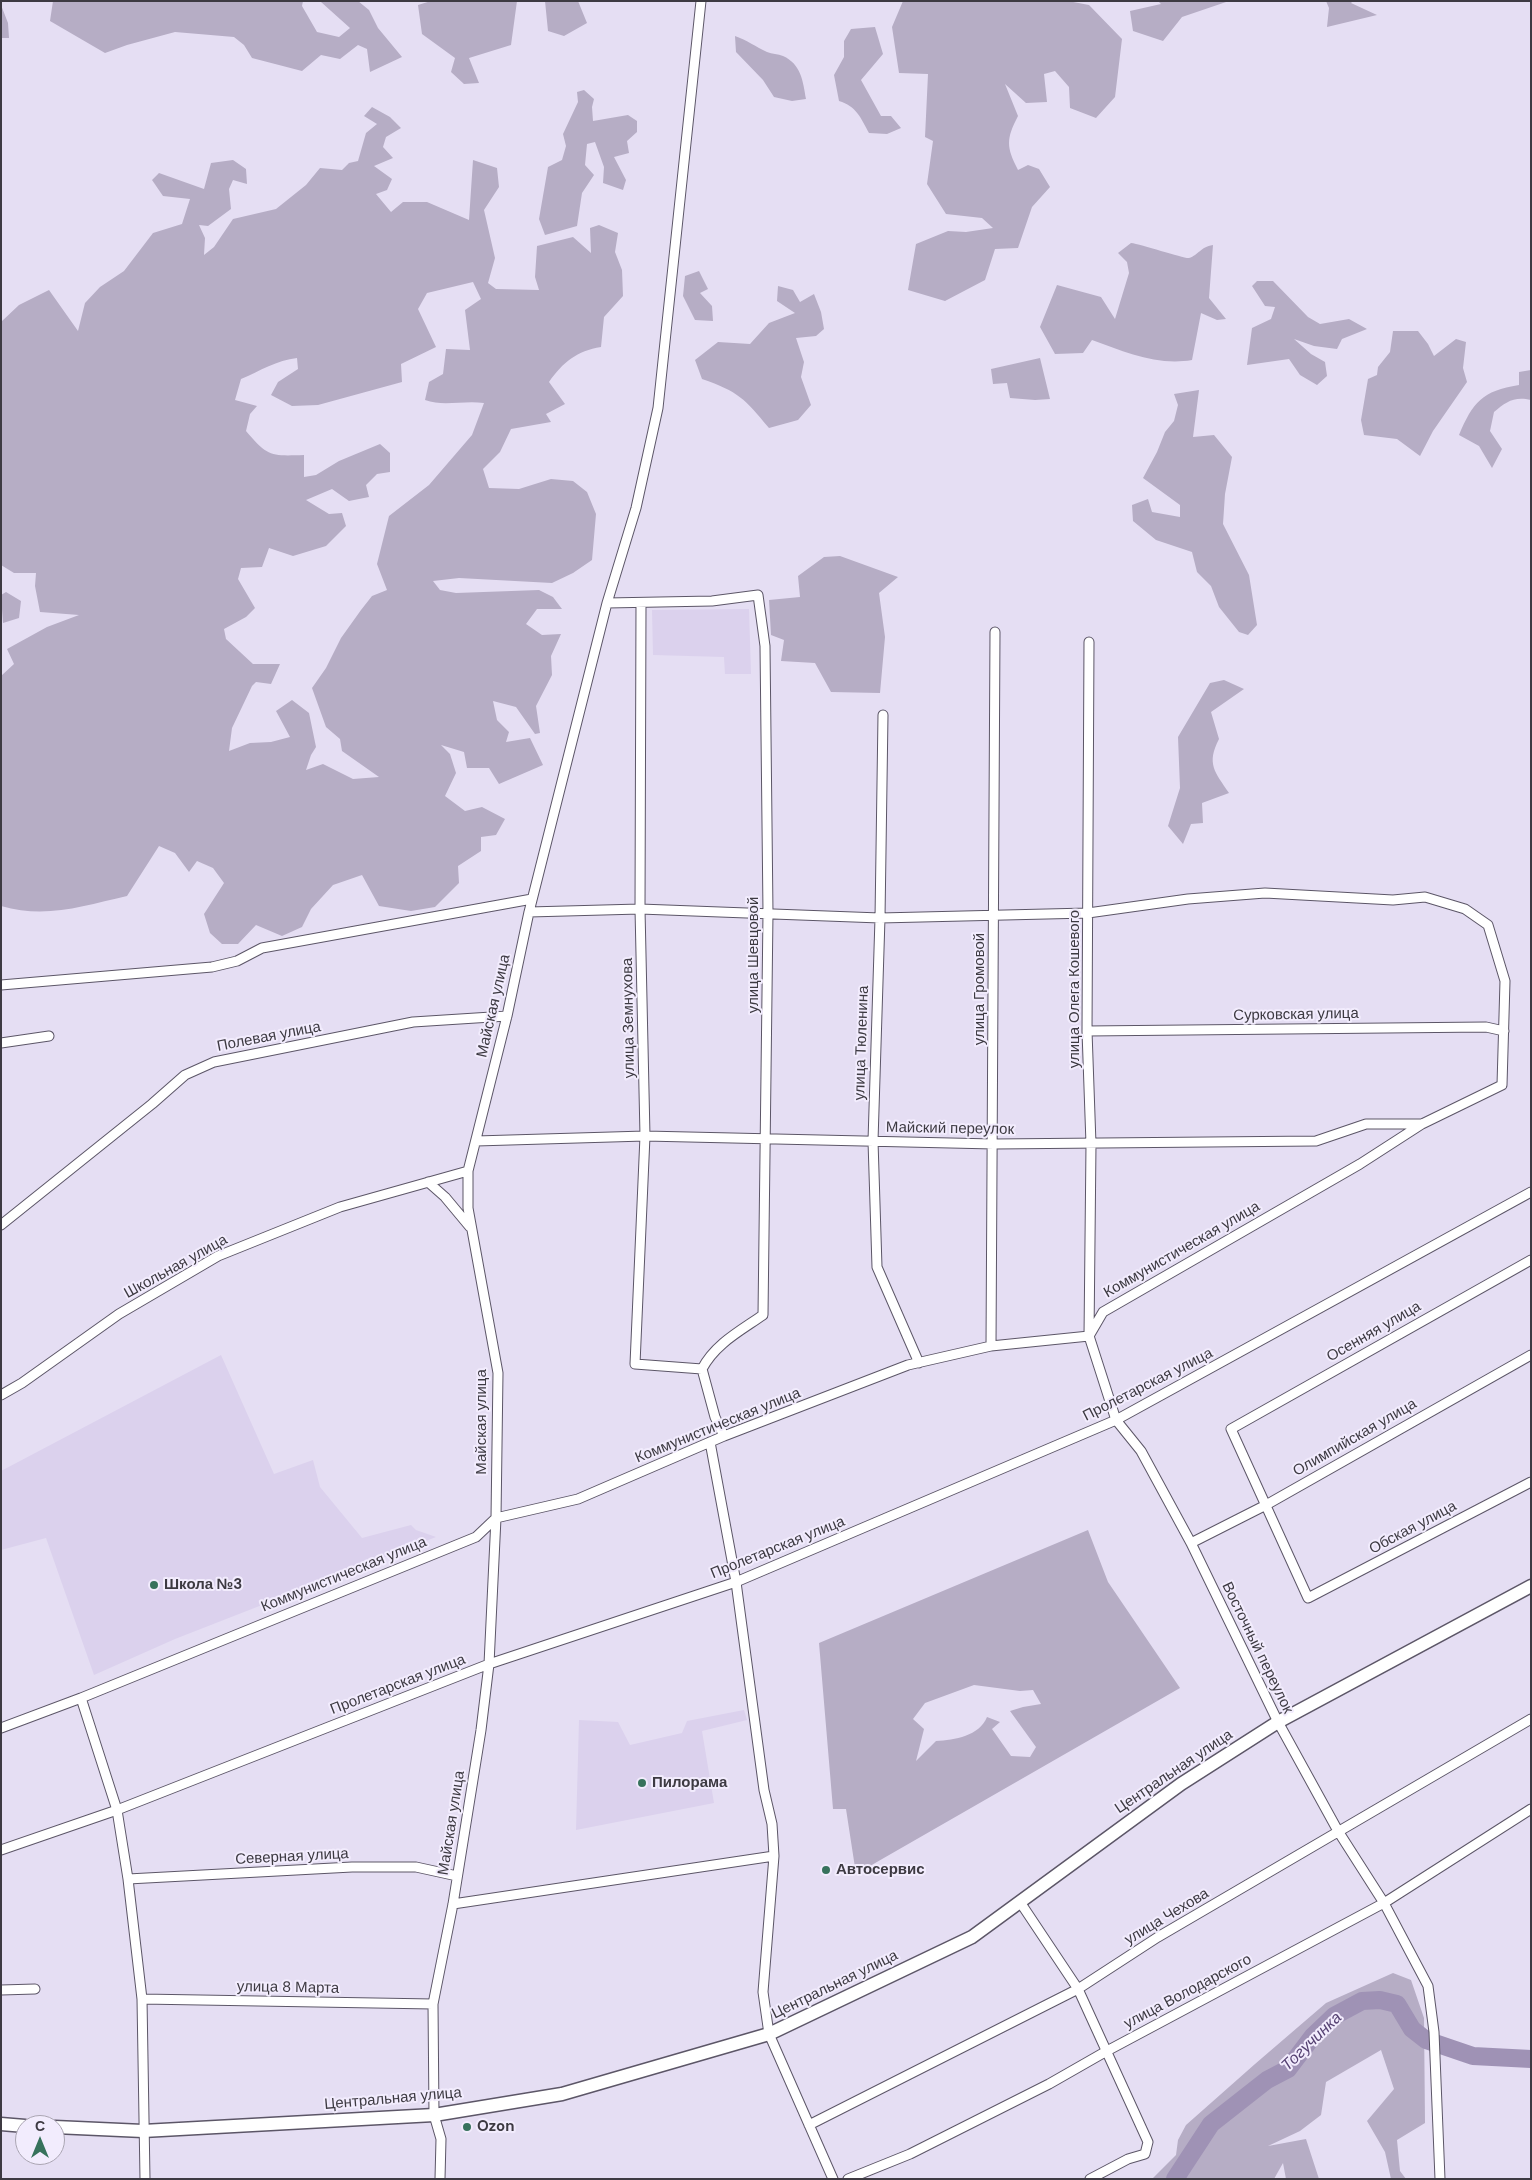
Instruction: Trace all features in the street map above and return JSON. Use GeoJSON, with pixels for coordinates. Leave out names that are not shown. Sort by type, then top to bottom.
{"type":"FeatureCollection","features":[{"type":"Feature","properties":{"kind":"main road","name":"Центральная улица"},"geometry":{"type":"LineString","coordinates":[[65,2128],[143,2132],[434,2115],[562,2094],[769,2034],[972,1937],[1181,1784],[1278,1722],[1531,1586]]}},
{"type":"Feature","properties":{"kind":"main road"},"geometry":{"type":"LineString","coordinates":[[1,2124],[15,2125]]}},
{"type":"Feature","properties":{"kind":"street","name":"Майская улица"},"geometry":{"type":"LineString","coordinates":[[440,2179],[441,2139],[434,2115],[433,2004],[453,1904],[481,1730],[489,1664],[496,1518],[498,1373],[468,1208],[468,1171],[507,1016],[528,912],[606,604],[636,508],[658,408],[701,1]]}},
{"type":"Feature","properties":{"kind":"street","name":"улица Шевцовой"},"geometry":{"type":"LineString","coordinates":[[641,603],[712,601],[758,595],[765,655],[768,913],[763,1315],[725,1341],[709,1356],[702,1369]]}},
{"type":"Feature","properties":{"kind":"street"},"geometry":{"type":"LineString","coordinates":[[606,604],[641,603]]}},
{"type":"Feature","properties":{"kind":"street","name":"улица Земнухова"},"geometry":{"type":"LineString","coordinates":[[641,603],[640,909],[646,1136],[635,1364],[702,1369]]}},
{"type":"Feature","properties":{"kind":"street","name":"улица Громовой"},"geometry":{"type":"LineString","coordinates":[[991,1346],[994,1144],[995,632]]}},
{"type":"Feature","properties":{"kind":"street","name":"улица Олега Кошевого"},"geometry":{"type":"LineString","coordinates":[[1089,642],[1087,1031],[1091,1144],[1089,1336]]}},
{"type":"Feature","properties":{"kind":"street","name":"улица Тюленина"},"geometry":{"type":"LineString","coordinates":[[883,715],[880,918],[873,1141],[877,1267],[920,1363]]}},
{"type":"Feature","properties":{"kind":"street"},"geometry":{"type":"LineString","coordinates":[[528,912],[640,909],[880,918],[1088,913],[1188,899],[1265,893],[1393,900],[1425,897],[1465,909],[1488,925],[1504,981],[1504,1031]]}},
{"type":"Feature","properties":{"kind":"street"},"geometry":{"type":"LineString","coordinates":[[1,985],[212,967],[237,961],[262,948],[532,899]]}},
{"type":"Feature","properties":{"kind":"street","name":"Полевая улица"},"geometry":{"type":"LineString","coordinates":[[1,1225],[185,1076],[214,1062],[413,1022],[507,1016]]}},
{"type":"Feature","properties":{"kind":"street","name":"Сурковская улица"},"geometry":{"type":"LineString","coordinates":[[1087,1031],[1486,1027],[1504,1031]]}},
{"type":"Feature","properties":{"kind":"street","name":"Коммунистическая улица"},"geometry":{"type":"LineString","coordinates":[[1,1728],[81,1698],[476,1537],[496,1518],[578,1498],[724,1436],[920,1363],[991,1346],[1089,1336],[1103,1312],[1360,1164],[1422,1124],[1502,1085],[1504,1031]]}},
{"type":"Feature","properties":{"kind":"street"},"geometry":{"type":"LineString","coordinates":[[1,1043],[50,1036]]}},
{"type":"Feature","properties":{"kind":"street","name":"Майский переулок"},"geometry":{"type":"LineString","coordinates":[[476,1141],[646,1136],[994,1144],[1316,1141],[1366,1124],[1422,1124]]}},
{"type":"Feature","properties":{"kind":"street","name":"Школьная улица"},"geometry":{"type":"LineString","coordinates":[[1,1395],[22,1383],[119,1314],[218,1256],[340,1207],[468,1171]]}},
{"type":"Feature","properties":{"kind":"street"},"geometry":{"type":"LineString","coordinates":[[428,1182],[445,1198],[472,1230]]}},
{"type":"Feature","properties":{"kind":"street","name":"Пролетарская улица"},"geometry":{"type":"LineString","coordinates":[[1,1850],[117,1810],[489,1664],[736,1582],[1116,1420],[1531,1192]]}},
{"type":"Feature","properties":{"kind":"street","name":"Осенняя улица"},"geometry":{"type":"LineString","coordinates":[[1266,1505],[1230,1429],[1531,1260]]}},
{"type":"Feature","properties":{"kind":"street","name":"Восточный переулок"},"geometry":{"type":"LineString","coordinates":[[1089,1336],[1116,1420],[1141,1452],[1191,1543],[1278,1722],[1338,1831],[1384,1904],[1428,1986],[1434,2032],[1440,2179]]}},
{"type":"Feature","properties":{"kind":"street","name":"Олимпийская улица"},"geometry":{"type":"LineString","coordinates":[[1191,1543],[1266,1505],[1531,1355]]}},
{"type":"Feature","properties":{"kind":"street"},"geometry":{"type":"LineString","coordinates":[[702,1369],[715,1417],[724,1436]]}},
{"type":"Feature","properties":{"kind":"street"},"geometry":{"type":"LineString","coordinates":[[710,1442],[736,1582],[764,1790],[772,1824],[774,1856],[763,1992],[769,2034],[833,2179]]}},
{"type":"Feature","properties":{"kind":"street","name":"Обская улица"},"geometry":{"type":"LineString","coordinates":[[1266,1505],[1308,1598],[1531,1482]]}},
{"type":"Feature","properties":{"kind":"street"},"geometry":{"type":"LineString","coordinates":[[81,1698],[117,1810],[128,1879],[142,1999],[145,2179]]}},
{"type":"Feature","properties":{"kind":"street","name":"улица Чехова"},"geometry":{"type":"LineString","coordinates":[[809,2125],[1078,1989],[1158,1937],[1531,1719]]}},
{"type":"Feature","properties":{"kind":"street","name":"улица Володарского"},"geometry":{"type":"LineString","coordinates":[[848,2179],[910,2154],[1049,2084],[1105,2052],[1384,1904],[1531,1809]]}},
{"type":"Feature","properties":{"kind":"street"},"geometry":{"type":"LineString","coordinates":[[453,1904],[774,1856]]}},
{"type":"Feature","properties":{"kind":"street","name":"Северная улица"},"geometry":{"type":"LineString","coordinates":[[128,1879],[361,1867],[416,1867],[457,1876]]}},
{"type":"Feature","properties":{"kind":"street"},"geometry":{"type":"LineString","coordinates":[[1020,1902],[1078,1989],[1105,2052],[1148,2142],[1145,2154],[1128,2159],[1090,2179]]}},
{"type":"Feature","properties":{"kind":"street"},"geometry":{"type":"LineString","coordinates":[[1,1990],[35,1989]]}},
{"type":"Feature","properties":{"kind":"street","name":"улица 8 Марта"},"geometry":{"type":"LineString","coordinates":[[142,1999],[433,2004]]}},
{"type":"Feature","properties":{"kind":"shaded area"},"geometry":{"type":"Polygon","coordinates":[[[53,1],[303,1],[302,6],[317,32],[339,37],[350,28],[321,2],[358,1],[369,10],[378,28],[402,57],[370,72],[367,49],[358,45],[340,59],[321,55],[302,71],[252,58],[244,45],[234,37],[175,32],[105,53],[50,21],[53,1]]]}},
{"type":"Feature","properties":{"kind":"shaded area"},"geometry":{"type":"Polygon","coordinates":[[[431,1],[517,1],[511,45],[469,58],[479,83],[464,84],[451,72],[455,58],[422,34],[418,5],[431,1]]]}},
{"type":"Feature","properties":{"kind":"shaded area"},"geometry":{"type":"Polygon","coordinates":[[[545,1],[578,1],[587,23],[564,36],[548,31],[545,1]]]}},
{"type":"Feature","properties":{"kind":"shaded area"},"geometry":{"type":"Polygon","coordinates":[[[903,1],[1068,1],[1089,5],[1122,39],[1115,97],[1096,118],[1070,108],[1069,87],[1055,71],[1044,74],[1047,102],[1026,103],[1005,84],[1018,116],[1011,131],[1009,143],[1014,162],[1018,170],[1028,165],[1039,169],[1050,187],[1032,207],[1018,248],[995,249],[985,280],[945,301],[908,290],[916,244],[948,231],[966,232],[993,228],[982,218],[946,214],[927,184],[933,141],[925,137],[928,74],[899,73],[892,27],[903,1]]]}},
{"type":"Feature","properties":{"kind":"shaded area"},"geometry":{"type":"Polygon","coordinates":[[[1158,1],[1229,1],[1182,17],[1163,41],[1133,31],[1130,11],[1161,4],[1158,1]]]}},
{"type":"Feature","properties":{"kind":"shaded area"},"geometry":{"type":"Polygon","coordinates":[[[1326,1],[1353,1],[1351,3],[1377,15],[1327,27],[1329,8],[1326,1]]]}},
{"type":"Feature","properties":{"kind":"shaded area"},"geometry":{"type":"Polygon","coordinates":[[[1,5],[8,23],[9,38],[1,38],[1,5]]]}},
{"type":"Feature","properties":{"kind":"shaded area"},"geometry":{"type":"Polygon","coordinates":[[[875,27],[883,54],[861,80],[881,116],[891,116],[901,128],[887,134],[869,133],[854,109],[839,101],[834,75],[844,57],[844,41],[851,29],[875,27]]]}},
{"type":"Feature","properties":{"kind":"shaded area"},"geometry":{"type":"Polygon","coordinates":[[[735,36],[767,52],[789,59],[800,74],[806,99],[792,101],[774,97],[763,80],[736,52],[735,36]]]}},
{"type":"Feature","properties":{"kind":"shaded area"},"geometry":{"type":"Polygon","coordinates":[[[584,90],[594,99],[592,107],[593,121],[628,115],[637,121],[637,132],[627,141],[629,153],[614,157],[626,180],[623,190],[603,183],[604,167],[595,142],[587,144],[585,165],[594,175],[582,193],[577,226],[545,235],[539,219],[548,167],[562,160],[566,146],[563,134],[578,102],[577,92],[584,90]]]}},
{"type":"Feature","properties":{"kind":"shaded area"},"geometry":{"type":"Polygon","coordinates":[[[372,107],[390,117],[401,128],[386,137],[383,147],[393,158],[374,166],[392,179],[387,190],[376,194],[391,212],[403,202],[427,202],[469,220],[473,160],[497,168],[499,187],[484,210],[495,258],[488,283],[496,289],[539,290],[535,277],[537,246],[573,237],[591,253],[590,228],[599,225],[618,233],[615,252],[622,270],[623,296],[604,317],[601,347],[585,351],[571,358],[549,382],[565,404],[546,414],[551,422],[511,429],[500,452],[483,469],[489,488],[519,489],[551,479],[573,481],[587,492],[596,514],[592,560],[573,573],[552,583],[459,578],[433,581],[440,590],[456,593],[539,590],[553,597],[562,609],[537,609],[526,624],[542,635],[561,634],[551,656],[552,675],[536,706],[540,733],[535,734],[516,707],[493,701],[497,720],[509,732],[506,742],[530,738],[543,765],[499,784],[489,768],[467,768],[464,752],[441,745],[450,754],[456,773],[445,796],[465,811],[482,807],[505,819],[496,835],[481,837],[481,851],[458,866],[459,883],[435,907],[411,911],[379,906],[362,875],[333,885],[311,909],[302,927],[282,936],[256,925],[238,944],[222,944],[210,933],[204,914],[224,883],[213,868],[197,861],[189,872],[175,853],[159,846],[127,896],[64,910],[33,911],[1,906],[1,676],[14,664],[7,649],[47,627],[79,615],[40,612],[35,586],[36,573],[14,573],[1,565],[1,322],[19,305],[49,290],[78,331],[85,303],[100,287],[124,271],[153,233],[182,224],[190,199],[163,196],[152,180],[159,173],[204,189],[211,163],[233,160],[246,169],[247,184],[233,180],[229,189],[231,209],[208,226],[199,225],[205,238],[204,255],[214,247],[233,219],[276,209],[306,185],[320,168],[342,170],[349,163],[358,161],[366,133],[377,124],[364,116],[372,107]],[[473,282],[427,293],[418,309],[436,347],[401,364],[402,382],[318,405],[292,406],[271,395],[278,382],[298,369],[297,358],[276,363],[241,379],[235,400],[257,406],[250,414],[246,431],[260,446],[271,453],[277,455],[304,455],[304,477],[316,475],[339,461],[380,444],[390,453],[390,472],[377,474],[366,485],[369,497],[349,501],[332,489],[306,500],[329,514],[342,513],[346,526],[326,546],[293,556],[269,548],[262,567],[241,568],[238,579],[255,608],[246,617],[224,629],[226,639],[253,664],[280,664],[271,684],[256,682],[252,686],[232,728],[229,751],[250,743],[271,742],[290,737],[276,711],[292,700],[309,713],[316,747],[306,770],[323,764],[353,779],[379,777],[342,751],[340,739],[326,727],[312,688],[326,668],[341,638],[361,610],[372,596],[387,590],[377,564],[389,516],[429,485],[472,435],[484,403],[439,403],[425,400],[429,382],[443,374],[446,349],[470,350],[465,310],[481,299],[473,282]]]}},
{"type":"Feature","properties":{"kind":"shaded area"},"geometry":{"type":"Polygon","coordinates":[[[1131,243],[1189,258],[1205,247],[1213,245],[1209,298],[1226,319],[1217,320],[1201,313],[1192,360],[1166,361],[1141,357],[1092,340],[1083,353],[1055,354],[1040,327],[1057,285],[1101,297],[1115,319],[1129,273],[1127,262],[1118,253],[1131,243]]]}},
{"type":"Feature","properties":{"kind":"shaded area"},"geometry":{"type":"Polygon","coordinates":[[[699,271],[708,289],[700,293],[712,306],[713,321],[695,320],[683,296],[685,276],[699,271]]]}},
{"type":"Feature","properties":{"kind":"shaded area"},"geometry":{"type":"Polygon","coordinates":[[[1257,281],[1273,281],[1308,317],[1320,324],[1349,319],[1367,329],[1342,339],[1337,349],[1314,346],[1294,339],[1311,354],[1325,362],[1327,376],[1317,385],[1300,375],[1289,359],[1247,365],[1252,328],[1271,319],[1275,307],[1265,306],[1252,286],[1257,281]]]}},
{"type":"Feature","properties":{"kind":"shaded area"},"geometry":{"type":"Polygon","coordinates":[[[778,286],[793,290],[800,302],[814,294],[821,312],[824,329],[816,336],[796,338],[804,362],[801,377],[811,405],[798,420],[769,428],[740,397],[725,388],[702,379],[695,360],[718,342],[750,344],[769,323],[795,313],[777,301],[778,286]]]}},
{"type":"Feature","properties":{"kind":"shaded area"},"geometry":{"type":"Polygon","coordinates":[[[1393,331],[1418,331],[1434,356],[1456,339],[1466,342],[1463,368],[1467,382],[1433,431],[1420,456],[1397,439],[1364,435],[1361,420],[1368,379],[1377,375],[1378,367],[1390,352],[1393,331]]]}},
{"type":"Feature","properties":{"kind":"shaded area"},"geometry":{"type":"Polygon","coordinates":[[[1040,358],[1050,399],[1010,398],[1007,383],[993,384],[991,369],[1040,358]]]}},
{"type":"Feature","properties":{"kind":"shaded area"},"geometry":{"type":"Polygon","coordinates":[[[1531,370],[1531,400],[1515,399],[1502,405],[1494,412],[1490,431],[1502,449],[1492,468],[1479,446],[1459,435],[1469,414],[1480,400],[1496,391],[1519,385],[1519,372],[1531,370]]]}},
{"type":"Feature","properties":{"kind":"shaded area"},"geometry":{"type":"Polygon","coordinates":[[[1199,390],[1193,437],[1214,435],[1232,457],[1225,494],[1223,524],[1249,575],[1257,625],[1248,635],[1239,632],[1219,607],[1211,586],[1197,572],[1192,552],[1156,540],[1133,521],[1132,505],[1148,499],[1152,512],[1180,517],[1180,505],[1143,478],[1165,432],[1174,421],[1178,405],[1174,394],[1199,390]]]}},
{"type":"Feature","properties":{"kind":"shaded area"},"geometry":{"type":"Polygon","coordinates":[[[840,556],[898,577],[879,593],[885,637],[880,693],[831,692],[815,663],[781,661],[784,640],[771,635],[769,600],[800,597],[798,576],[824,557],[840,556]]]}},
{"type":"Feature","properties":{"kind":"shaded area"},"geometry":{"type":"Polygon","coordinates":[[[6,592],[21,601],[19,618],[3,623],[1,595],[6,592]]]}},
{"type":"Feature","properties":{"kind":"shaded area"},"geometry":{"type":"Polygon","coordinates":[[[749,609],[751,674],[725,674],[724,657],[653,655],[652,610],[749,609]]]}},
{"type":"Feature","properties":{"kind":"shaded area"},"geometry":{"type":"Polygon","coordinates":[[[1224,680],[1244,689],[1211,712],[1219,739],[1213,755],[1214,768],[1229,793],[1202,803],[1203,823],[1191,824],[1183,844],[1168,826],[1180,788],[1178,737],[1210,683],[1224,680]]]}},
{"type":"Feature","properties":{"kind":"shaded area"},"geometry":{"type":"Polygon","coordinates":[[[221,1355],[274,1474],[313,1460],[320,1487],[362,1538],[411,1525],[416,1530],[436,1537],[175,1639],[94,1675],[46,1538],[1,1550],[1,1471],[221,1355]]]}},
{"type":"Feature","properties":{"kind":"shaded area"},"geometry":{"type":"Polygon","coordinates":[[[1088,1530],[1108,1582],[1180,1688],[856,1874],[846,1809],[833,1809],[819,1643],[1088,1530]],[[974,1685],[925,1703],[913,1719],[924,1729],[916,1761],[936,1741],[966,1736],[978,1729],[987,1717],[1000,1722],[992,1729],[1011,1756],[1030,1757],[1036,1747],[1010,1711],[1041,1704],[1033,1690],[1020,1691],[974,1685]]]}},
{"type":"Feature","properties":{"kind":"shaded area"},"geometry":{"type":"Polygon","coordinates":[[[744,1710],[747,1720],[702,1731],[714,1803],[576,1830],[579,1720],[618,1722],[630,1745],[682,1733],[687,1721],[744,1710]]]}},
{"type":"Feature","properties":{"kind":"shaded area"},"geometry":{"type":"Polygon","coordinates":[[[1393,1973],[1411,1980],[1424,2018],[1425,2123],[1397,2140],[1400,2171],[1406,2179],[1391,2179],[1385,2152],[1367,2121],[1394,2089],[1381,2050],[1326,2082],[1321,2115],[1300,2131],[1268,2146],[1306,2139],[1319,2179],[1286,2179],[1283,2163],[1274,2179],[1152,2179],[1176,2155],[1178,2140],[1186,2125],[1326,2003],[1393,1973]]]}},
{"type":"Feature","properties":{"kind":"waterway","name":"Тогучинка"},"geometry":{"type":"LineString","coordinates":[[1175,2179],[1211,2124],[1267,2080],[1288,2069],[1313,2036],[1334,2016],[1362,2001],[1380,2000],[1397,2004],[1412,2029],[1426,2040],[1473,2056],[1531,2059]]}},
{"type":"Feature","properties":{"kind":"place","name":"Школа №3"},"geometry":{"type":"Point","coordinates":[154,1585]}},
{"type":"Feature","properties":{"kind":"place","name":"Пилорама"},"geometry":{"type":"Point","coordinates":[642,1783]}},
{"type":"Feature","properties":{"kind":"place","name":"Автосервис"},"geometry":{"type":"Point","coordinates":[826,1870]}},
{"type":"Feature","properties":{"kind":"place","name":"Ozon"},"geometry":{"type":"Point","coordinates":[467,2127]}}]}
